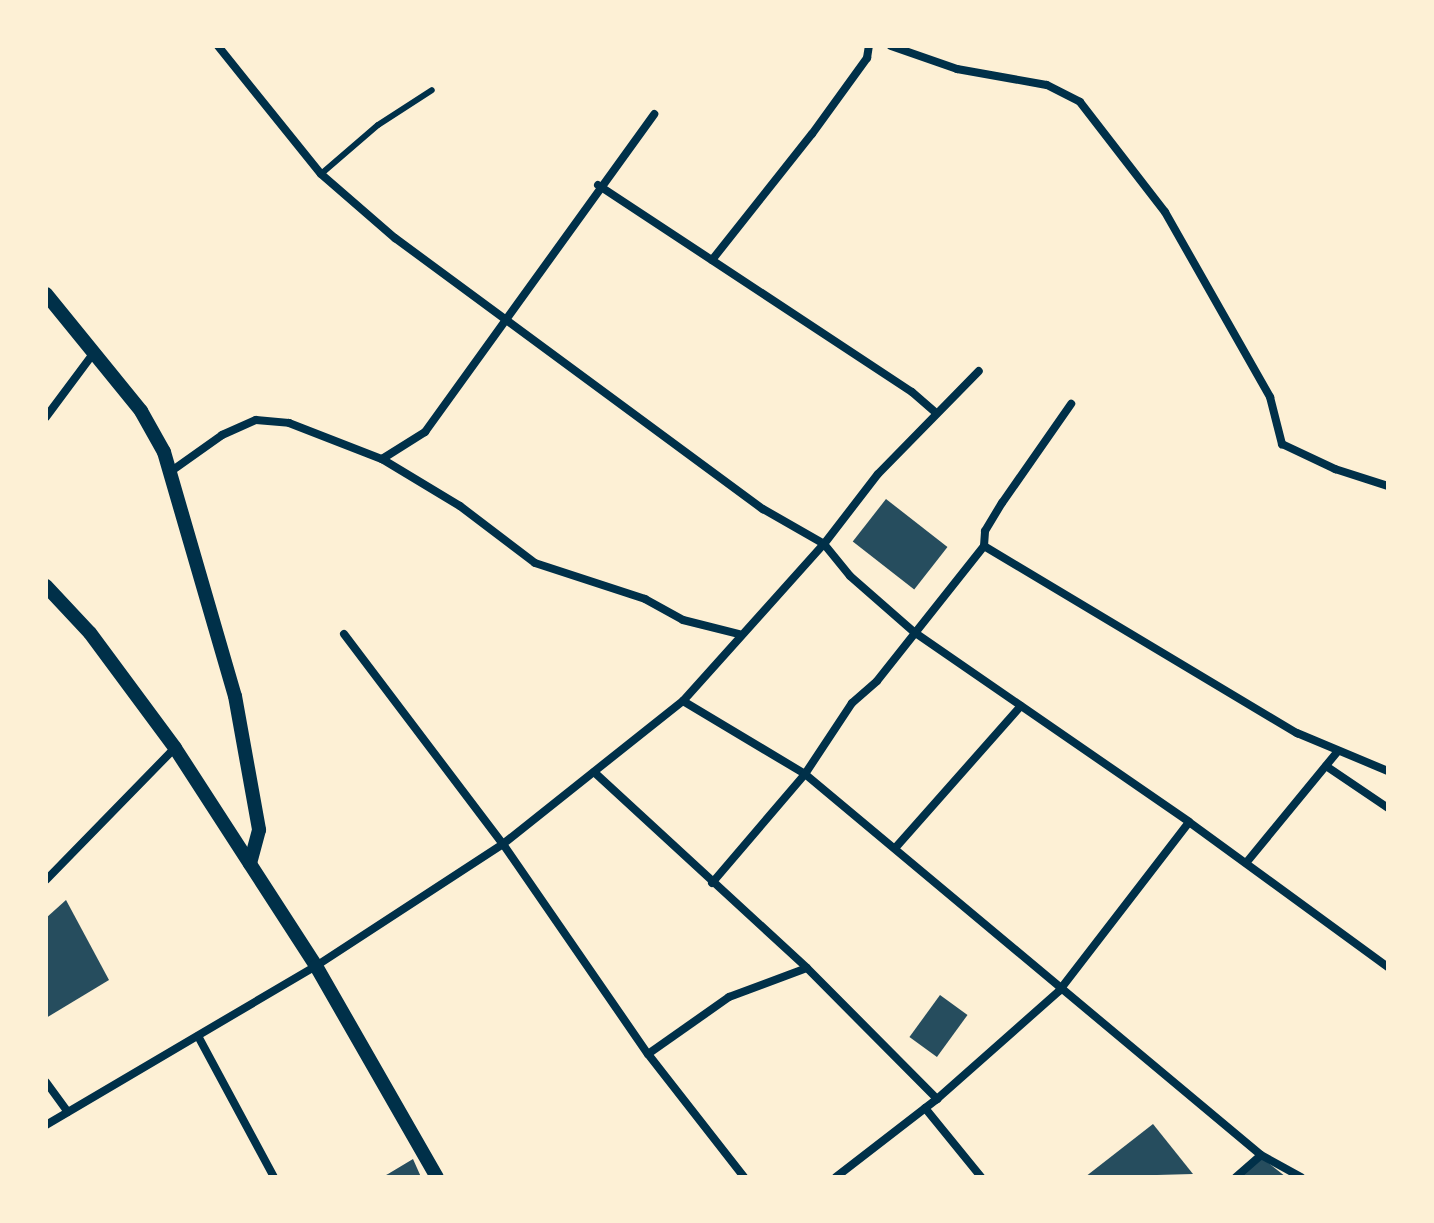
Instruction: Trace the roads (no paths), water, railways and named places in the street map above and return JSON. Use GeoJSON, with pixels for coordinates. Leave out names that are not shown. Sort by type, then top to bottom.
{"type":"FeatureCollection","features":[{"type":"Feature","properties":{"kind":"street"},"geometry":{"type":"LineString","coordinates":[[218,46],[321,174],[395,238],[763,509],[824,544],[850,576],[914,632],[1189,822],[1388,967]]}},
{"type":"Feature","properties":{"kind":"street"},"geometry":{"type":"LineString","coordinates":[[712,260],[812,134],[867,58],[869,46]]}},
{"type":"Feature","properties":{"kind":"street"},"geometry":{"type":"LineString","coordinates":[[891,46],[957,69],[1047,85],[1080,102],[1165,212],[1270,397],[1282,444],[1388,486]]}},
{"type":"Feature","properties":{"kind":"street"},"geometry":{"type":"LineString","coordinates":[[382,459],[425,432],[598,185],[654,114]]}},
{"type":"Feature","properties":{"kind":"street"},"geometry":{"type":"LineString","coordinates":[[598,185],[912,392],[936,413]]}},
{"type":"Feature","properties":{"kind":"street"},"geometry":{"type":"LineString","coordinates":[[46,294],[141,411],[170,472],[241,727],[259,830],[250,864]]}},
{"type":"Feature","properties":{"kind":"street"},"geometry":{"type":"LineString","coordinates":[[46,417],[93,354]]}},
{"type":"Feature","properties":{"kind":"street"},"geometry":{"type":"LineString","coordinates":[[46,1125],[316,966],[503,844],[683,701],[739,634],[824,544],[878,474],[979,371]]}},
{"type":"Feature","properties":{"kind":"street"},"geometry":{"type":"LineString","coordinates":[[712,883],[805,774],[852,703],[877,681],[984,546],[985,531],[1002,503],[1071,404]]}},
{"type":"Feature","properties":{"kind":"street"},"geometry":{"type":"LineString","coordinates":[[170,472],[222,435],[256,420],[289,423],[382,459],[460,506],[535,563],[645,599],[683,620],[739,634]]}},
{"type":"Feature","properties":{"kind":"street"},"geometry":{"type":"LineString","coordinates":[[984,546],[1175,662],[1338,751],[1388,771]]}},
{"type":"Feature","properties":{"kind":"street"},"geometry":{"type":"LineString","coordinates":[[46,586],[90,633],[175,748],[316,966],[437,1177]]}},
{"type":"Feature","properties":{"kind":"street"},"geometry":{"type":"LineString","coordinates":[[344,634],[503,844],[648,1054],[744,1177]]}},
{"type":"Feature","properties":{"kind":"street"},"geometry":{"type":"LineString","coordinates":[[683,701],[805,774],[897,846],[1059,991],[1261,1155],[1301,1177]]}},
{"type":"Feature","properties":{"kind":"street"},"geometry":{"type":"LineString","coordinates":[[897,846],[1021,706]]}},
{"type":"Feature","properties":{"kind":"street"},"geometry":{"type":"LineString","coordinates":[[46,880],[175,748]]}},
{"type":"Feature","properties":{"kind":"street"},"geometry":{"type":"LineString","coordinates":[[1246,863],[1338,751]]}},
{"type":"Feature","properties":{"kind":"street"},"geometry":{"type":"LineString","coordinates":[[1326,766],[1388,808]]}},
{"type":"Feature","properties":{"kind":"street"},"geometry":{"type":"LineString","coordinates":[[594,772],[807,968],[937,1099]]}},
{"type":"Feature","properties":{"kind":"street"},"geometry":{"type":"LineString","coordinates":[[836,1177],[937,1099],[1059,991],[1189,822]]}},
{"type":"Feature","properties":{"kind":"street"},"geometry":{"type":"LineString","coordinates":[[648,1054],[729,997],[807,968]]}},
{"type":"Feature","properties":{"kind":"street"},"geometry":{"type":"LineString","coordinates":[[198,1036],[274,1177]]}},
{"type":"Feature","properties":{"kind":"street"},"geometry":{"type":"LineString","coordinates":[[46,1082],[68,1112]]}},
{"type":"Feature","properties":{"kind":"street"},"geometry":{"type":"LineString","coordinates":[[925,1108],[981,1177]]}},
{"type":"Feature","properties":{"kind":"street"},"geometry":{"type":"LineString","coordinates":[[1236,1177],[1261,1155]]}},
{"type":"Feature","properties":{"kind":"lane"},"geometry":{"type":"LineString","coordinates":[[321,174],[378,125],[432,90]]}}]}
